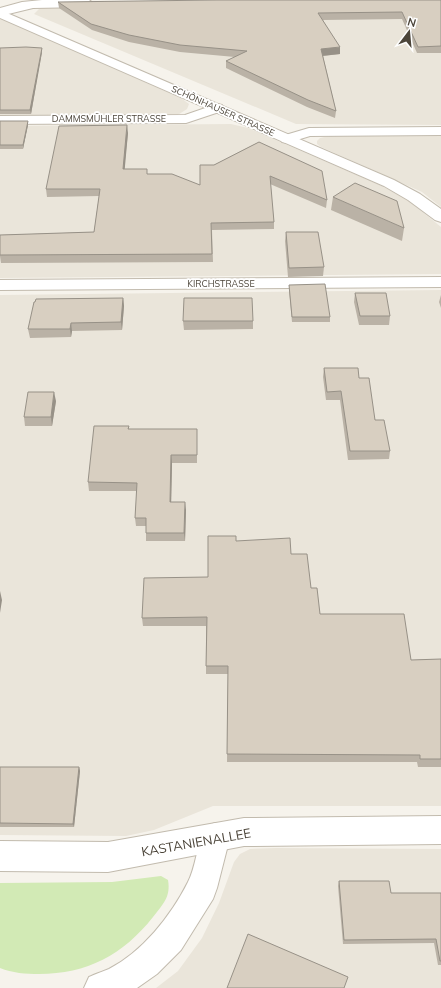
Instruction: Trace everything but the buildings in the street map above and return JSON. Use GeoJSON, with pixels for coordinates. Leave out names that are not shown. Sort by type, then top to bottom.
{"type":"FeatureCollection","features":[{"type":"Feature","properties":{"kind":"street"},"geometry":{"type":"LineString","coordinates":[[0,13],[18,6],[32,3],[95,3]]}},
{"type":"Feature","properties":{"kind":"street","name":"SCHÖNHAUSER STRASSE"},"geometry":{"type":"LineString","coordinates":[[0,13],[389,184],[414,197],[441,217]]}},
{"type":"Feature","properties":{"kind":"street","name":"DAMMSMÜHLER STRASSE"},"geometry":{"type":"LineString","coordinates":[[0,120],[186,119],[217,108]]}},
{"type":"Feature","properties":{"kind":"street"},"geometry":{"type":"LineString","coordinates":[[287,139],[309,132],[441,131]]}},
{"type":"Feature","properties":{"kind":"street","name":"KIRCHSTRASSE"},"geometry":{"type":"LineString","coordinates":[[0,284],[441,282]]}},
{"type":"Feature","properties":{"kind":"street","name":"KASTANIENALLEE"},"geometry":{"type":"LineString","coordinates":[[0,856],[108,857],[244,832],[441,830]]}},
{"type":"Feature","properties":{"kind":"street"},"geometry":{"type":"LineString","coordinates":[[100,988],[116,983],[146,964],[170,939],[202,888],[215,837]]}},
{"type":"Feature","properties":{"kind":"shaded area"},"geometry":{"type":"Polygon","coordinates":[[[441,4],[441,125],[296,124],[34,14],[41,7],[441,4]]]}},
{"type":"Feature","properties":{"kind":"shaded area"},"geometry":{"type":"Polygon","coordinates":[[[0,18],[181,98],[189,104],[187,109],[176,116],[0,118],[0,18]]]}},
{"type":"Feature","properties":{"kind":"shaded area"},"geometry":{"type":"Polygon","coordinates":[[[231,124],[248,128],[382,186],[408,200],[441,227],[441,274],[0,278],[0,126],[231,124]]]}},
{"type":"Feature","properties":{"kind":"shaded area"},"geometry":{"type":"Polygon","coordinates":[[[334,135],[441,135],[441,207],[422,192],[317,144],[317,141],[320,138],[334,135]]]}},
{"type":"Feature","properties":{"kind":"shaded area"},"geometry":{"type":"Polygon","coordinates":[[[441,290],[441,806],[213,806],[154,830],[126,836],[0,835],[0,295],[441,290]]]}},
{"type":"Feature","properties":{"kind":"shaded area"},"geometry":{"type":"Polygon","coordinates":[[[250,849],[441,849],[441,988],[156,988],[178,971],[202,938],[219,903],[234,862],[240,854],[250,849]]]}},
{"type":"Feature","properties":{"kind":"green space"},"geometry":{"type":"Polygon","coordinates":[[[161,876],[168,880],[169,886],[167,896],[163,904],[153,917],[129,942],[103,960],[88,966],[56,973],[24,973],[0,968],[0,883],[112,882],[161,876]]]}}]}
